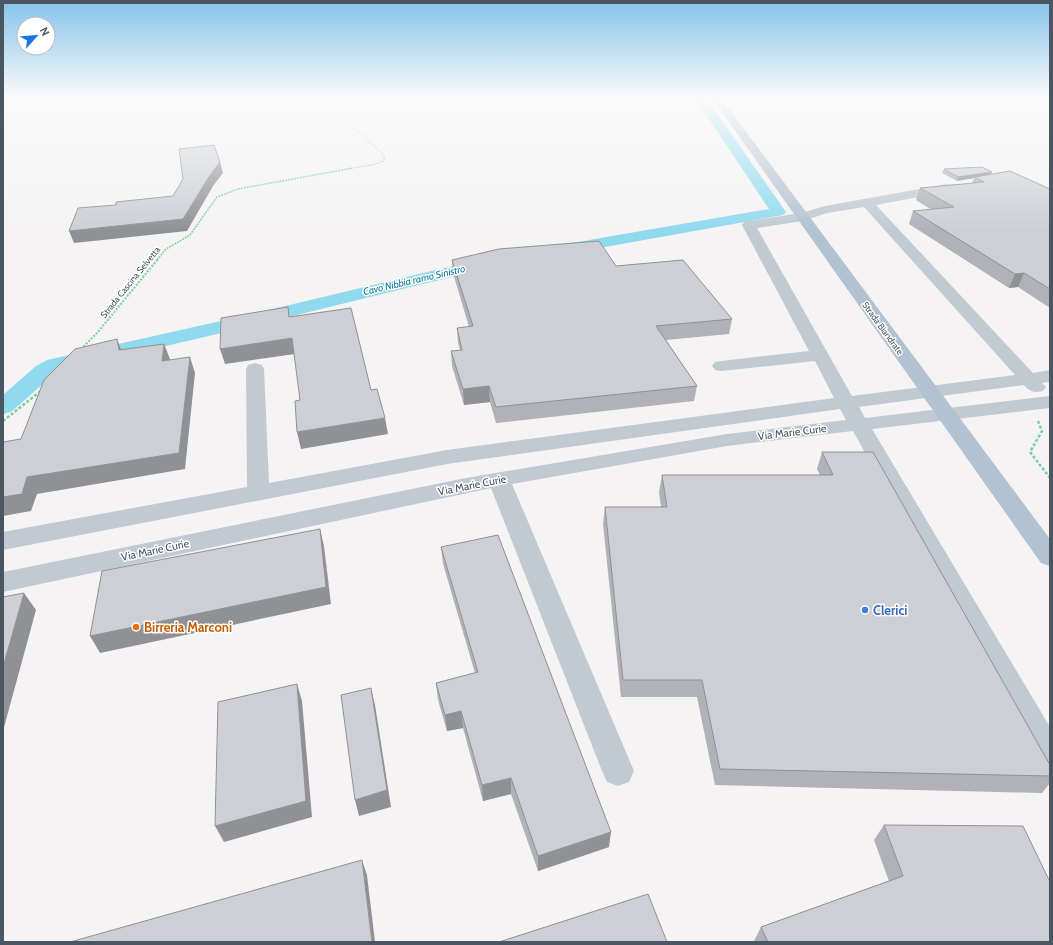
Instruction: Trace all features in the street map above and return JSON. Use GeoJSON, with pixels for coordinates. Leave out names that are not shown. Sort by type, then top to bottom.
{"type":"FeatureCollection","features":[{"type":"Feature","properties":{"kind":"main road","name":"Strada Biandrate"},"geometry":{"type":"LineString","coordinates":[[748,142],[1050,557]]}},
{"type":"Feature","properties":{"kind":"street"},"geometry":{"type":"LineString","coordinates":[[957,187],[825,210],[803,217],[749,225],[846,402],[860,423],[1050,756]]}},
{"type":"Feature","properties":{"kind":"street"},"geometry":{"type":"LineString","coordinates":[[867,203],[1029,379],[1045,402]]}},
{"type":"Feature","properties":{"kind":"street"},"geometry":{"type":"LineString","coordinates":[[721,366],[821,355]]}},
{"type":"Feature","properties":{"kind":"street"},"geometry":{"type":"LineString","coordinates":[[255,370],[258,493]]}},
{"type":"Feature","properties":{"kind":"street","name":"Via Marie Curie"},"geometry":{"type":"LineString","coordinates":[[3,541],[447,457],[846,402],[1050,376]]}},
{"type":"Feature","properties":{"kind":"street","name":"Via Marie Curie"},"geometry":{"type":"LineString","coordinates":[[3,582],[499,480],[726,440],[1045,402]]}},
{"type":"Feature","properties":{"kind":"street"},"geometry":{"type":"LineString","coordinates":[[499,480],[618,772]]}},
{"type":"Feature","properties":{"kind":"path","name":"Strada Cascina Selvetta"},"geometry":{"type":"LineString","coordinates":[[78,352],[97,333],[166,249],[190,235],[217,197],[238,189],[372,165],[384,161],[384,155],[370,142]]}},
{"type":"Feature","properties":{"kind":"path"},"geometry":{"type":"LineString","coordinates":[[3,421],[42,389]]}},
{"type":"Feature","properties":{"kind":"path"},"geometry":{"type":"LineString","coordinates":[[1045,402],[1042,431],[1030,452],[1050,478]]}},
{"type":"Feature","properties":{"kind":"building"},"geometry":{"type":"Polygon","coordinates":[[[214,145],[220,162],[210,175],[183,219],[69,231],[78,208],[116,205],[116,202],[173,196],[183,179],[179,149],[214,145]]]}},
{"type":"Feature","properties":{"kind":"building"},"geometry":{"type":"Polygon","coordinates":[[[982,167],[992,172],[958,177],[944,169],[982,167]]]}},
{"type":"Feature","properties":{"kind":"building"},"geometry":{"type":"Polygon","coordinates":[[[1010,171],[1050,189],[1050,289],[1024,273],[1015,274],[913,211],[954,207],[920,188],[984,182],[975,177],[1010,171]]]}},
{"type":"Feature","properties":{"kind":"building"},"geometry":{"type":"Polygon","coordinates":[[[599,241],[616,266],[683,260],[732,319],[656,326],[697,386],[496,407],[489,386],[463,389],[451,351],[462,350],[457,328],[473,326],[452,260],[499,249],[599,241]]]}},
{"type":"Feature","properties":{"kind":"building"},"geometry":{"type":"Polygon","coordinates":[[[288,307],[289,317],[351,308],[371,390],[377,389],[385,418],[297,432],[295,401],[300,400],[292,338],[220,349],[221,318],[288,307]]]}},
{"type":"Feature","properties":{"kind":"building"},"geometry":{"type":"Polygon","coordinates":[[[117,339],[119,350],[164,344],[162,361],[190,357],[179,453],[27,477],[22,494],[3,497],[3,442],[21,439],[44,380],[75,349],[117,339]]]}},
{"type":"Feature","properties":{"kind":"building"},"geometry":{"type":"Polygon","coordinates":[[[822,452],[873,452],[1050,765],[1050,776],[720,769],[702,680],[623,680],[605,507],[667,507],[662,475],[833,475],[822,452]]]}},
{"type":"Feature","properties":{"kind":"building"},"geometry":{"type":"Polygon","coordinates":[[[320,529],[326,587],[90,636],[102,571],[320,529]]]}},
{"type":"Feature","properties":{"kind":"building"},"geometry":{"type":"Polygon","coordinates":[[[498,535],[611,832],[538,856],[511,778],[482,785],[461,711],[445,715],[436,683],[478,672],[441,547],[498,535]]]}},
{"type":"Feature","properties":{"kind":"building"},"geometry":{"type":"Polygon","coordinates":[[[24,593],[3,667],[3,597],[24,593]]]}},
{"type":"Feature","properties":{"kind":"building"},"geometry":{"type":"Polygon","coordinates":[[[297,684],[306,801],[215,826],[218,702],[297,684]]]}},
{"type":"Feature","properties":{"kind":"building"},"geometry":{"type":"Polygon","coordinates":[[[371,688],[387,790],[355,800],[341,695],[371,688]]]}},
{"type":"Feature","properties":{"kind":"building"},"geometry":{"type":"Polygon","coordinates":[[[884,825],[1023,826],[1050,882],[1050,942],[768,942],[761,927],[903,876],[884,825]]]}},
{"type":"Feature","properties":{"kind":"building"},"geometry":{"type":"Polygon","coordinates":[[[362,860],[372,942],[70,942],[362,860]]]}},
{"type":"Feature","properties":{"kind":"building"},"geometry":{"type":"Polygon","coordinates":[[[648,894],[667,942],[499,942],[648,894]]]}},
{"type":"Feature","properties":{"kind":"waterway","name":"Cavo Nibbia ramo Sinistro"},"geometry":{"type":"LineString","coordinates":[[566,249],[778,212],[731,142]]}},
{"type":"Feature","properties":{"kind":"waterway","name":"Cavo Nibbia ramo Sinistro"},"geometry":{"type":"LineString","coordinates":[[3,407],[44,371],[55,365],[252,320],[486,263]]}},
{"type":"Feature","properties":{"kind":"place","name":"Clerici"},"geometry":{"type":"Point","coordinates":[865,610]}},
{"type":"Feature","properties":{"kind":"place","name":"Birreria Marconi"},"geometry":{"type":"Point","coordinates":[136,627]}}]}
